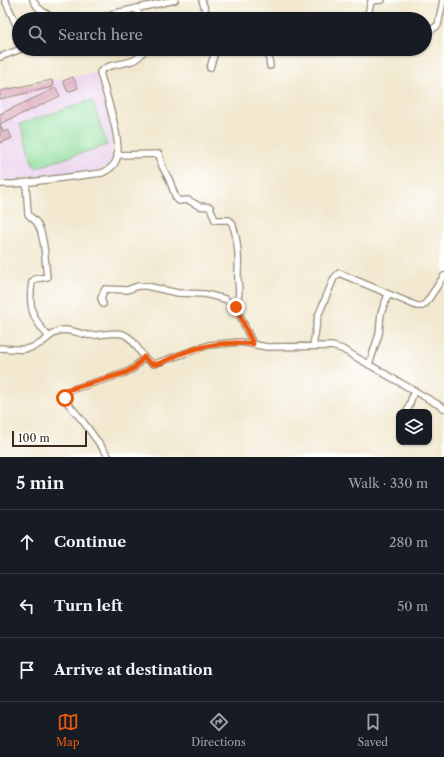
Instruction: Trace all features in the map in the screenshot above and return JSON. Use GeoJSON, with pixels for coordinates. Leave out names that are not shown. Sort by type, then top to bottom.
{"type":"FeatureCollection","features":[{"type":"Feature","properties":{"kind":"street"},"geometry":{"type":"LineString","coordinates":[[5,0],[12,16]]}},
{"type":"Feature","properties":{"kind":"street"},"geometry":{"type":"LineString","coordinates":[[34,0],[37,9],[43,12]]}},
{"type":"Feature","properties":{"kind":"street"},"geometry":{"type":"LineString","coordinates":[[123,12],[175,0]]}},
{"type":"Feature","properties":{"kind":"street"},"geometry":{"type":"LineString","coordinates":[[202,0],[206,12]]}},
{"type":"Feature","properties":{"kind":"street"},"geometry":{"type":"LineString","coordinates":[[369,12],[371,1],[382,0]]}},
{"type":"Feature","properties":{"kind":"street"},"geometry":{"type":"LineString","coordinates":[[432,30],[438,25],[442,0]]}},
{"type":"Feature","properties":{"kind":"street"},"geometry":{"type":"LineString","coordinates":[[137,8],[138,12]]}},
{"type":"Feature","properties":{"kind":"street"},"geometry":{"type":"LineString","coordinates":[[0,57],[12,52]]}},
{"type":"Feature","properties":{"kind":"street"},"geometry":{"type":"LineString","coordinates":[[0,184],[26,183],[102,173],[112,167],[117,155],[116,134],[100,72],[108,66],[132,62],[140,56]]}},
{"type":"Feature","properties":{"kind":"street"},"geometry":{"type":"LineString","coordinates":[[210,68],[214,56]]}},
{"type":"Feature","properties":{"kind":"street"},"geometry":{"type":"LineString","coordinates":[[269,56],[270,66]]}},
{"type":"Feature","properties":{"kind":"street"},"geometry":{"type":"LineString","coordinates":[[117,155],[159,154],[162,166],[176,198],[179,201],[188,200],[198,206],[210,207],[215,220],[231,221],[240,262],[238,272],[240,292],[235,306]]}},
{"type":"Feature","properties":{"kind":"street"},"geometry":{"type":"LineString","coordinates":[[26,183],[28,214],[36,221],[38,226],[44,247],[48,277],[36,279],[32,282],[32,313],[35,321],[49,337]]}},
{"type":"Feature","properties":{"kind":"street"},"geometry":{"type":"LineString","coordinates":[[313,346],[318,316],[336,275],[342,274],[388,295],[417,306],[422,306],[444,276]]}},
{"type":"Feature","properties":{"kind":"street"},"geometry":{"type":"LineString","coordinates":[[103,304],[101,298],[105,289],[127,290],[141,285],[178,293],[205,294],[225,299],[235,306],[253,344]]}},
{"type":"Feature","properties":{"kind":"street"},"geometry":{"type":"LineString","coordinates":[[369,365],[380,328],[381,313],[388,295]]}},
{"type":"Feature","properties":{"kind":"street"},"geometry":{"type":"LineString","coordinates":[[0,348],[27,350],[33,348],[61,330],[88,335],[123,334],[130,338],[144,357],[151,363],[157,364],[181,353],[209,345],[240,342],[267,347],[332,346],[342,349],[444,408]]}},
{"type":"Feature","properties":{"kind":"street"},"geometry":{"type":"LineString","coordinates":[[109,457],[66,400],[65,393],[67,390],[125,373],[134,368],[144,357]]}},
{"type":"Feature","properties":{"kind":"street"},"geometry":{"type":"LineString","coordinates":[[408,409],[414,392]]}},
{"type":"Feature","properties":{"kind":"shaded area"},"geometry":{"type":"Polygon","coordinates":[[[99,72],[113,132],[111,164],[100,170],[0,181],[0,90],[99,72]]]}},
{"type":"Feature","properties":{"kind":"green space"},"geometry":{"type":"Polygon","coordinates":[[[92,100],[107,145],[35,168],[20,124],[92,100]]]}},
{"type":"Feature","properties":{"kind":"building"},"geometry":{"type":"Polygon","coordinates":[[[73,77],[78,88],[68,92],[63,81],[73,77]]]}},
{"type":"Feature","properties":{"kind":"building"},"geometry":{"type":"Polygon","coordinates":[[[52,80],[53,87],[0,99],[0,91],[52,80]]]}},
{"type":"Feature","properties":{"kind":"building"},"geometry":{"type":"Polygon","coordinates":[[[56,88],[60,96],[0,124],[0,114],[56,88]]]}},
{"type":"Feature","properties":{"kind":"building"},"geometry":{"type":"Polygon","coordinates":[[[0,124],[3,132],[8,130],[12,138],[0,143],[0,124]]]}},
{"type":"Feature","properties":{"kind":"route"},"geometry":{"type":"LineString","coordinates":[[65,398],[64,395],[67,390],[125,373],[134,368],[144,357],[147,361],[157,364],[181,353],[209,345],[240,342],[253,344],[236,307]]}}]}
